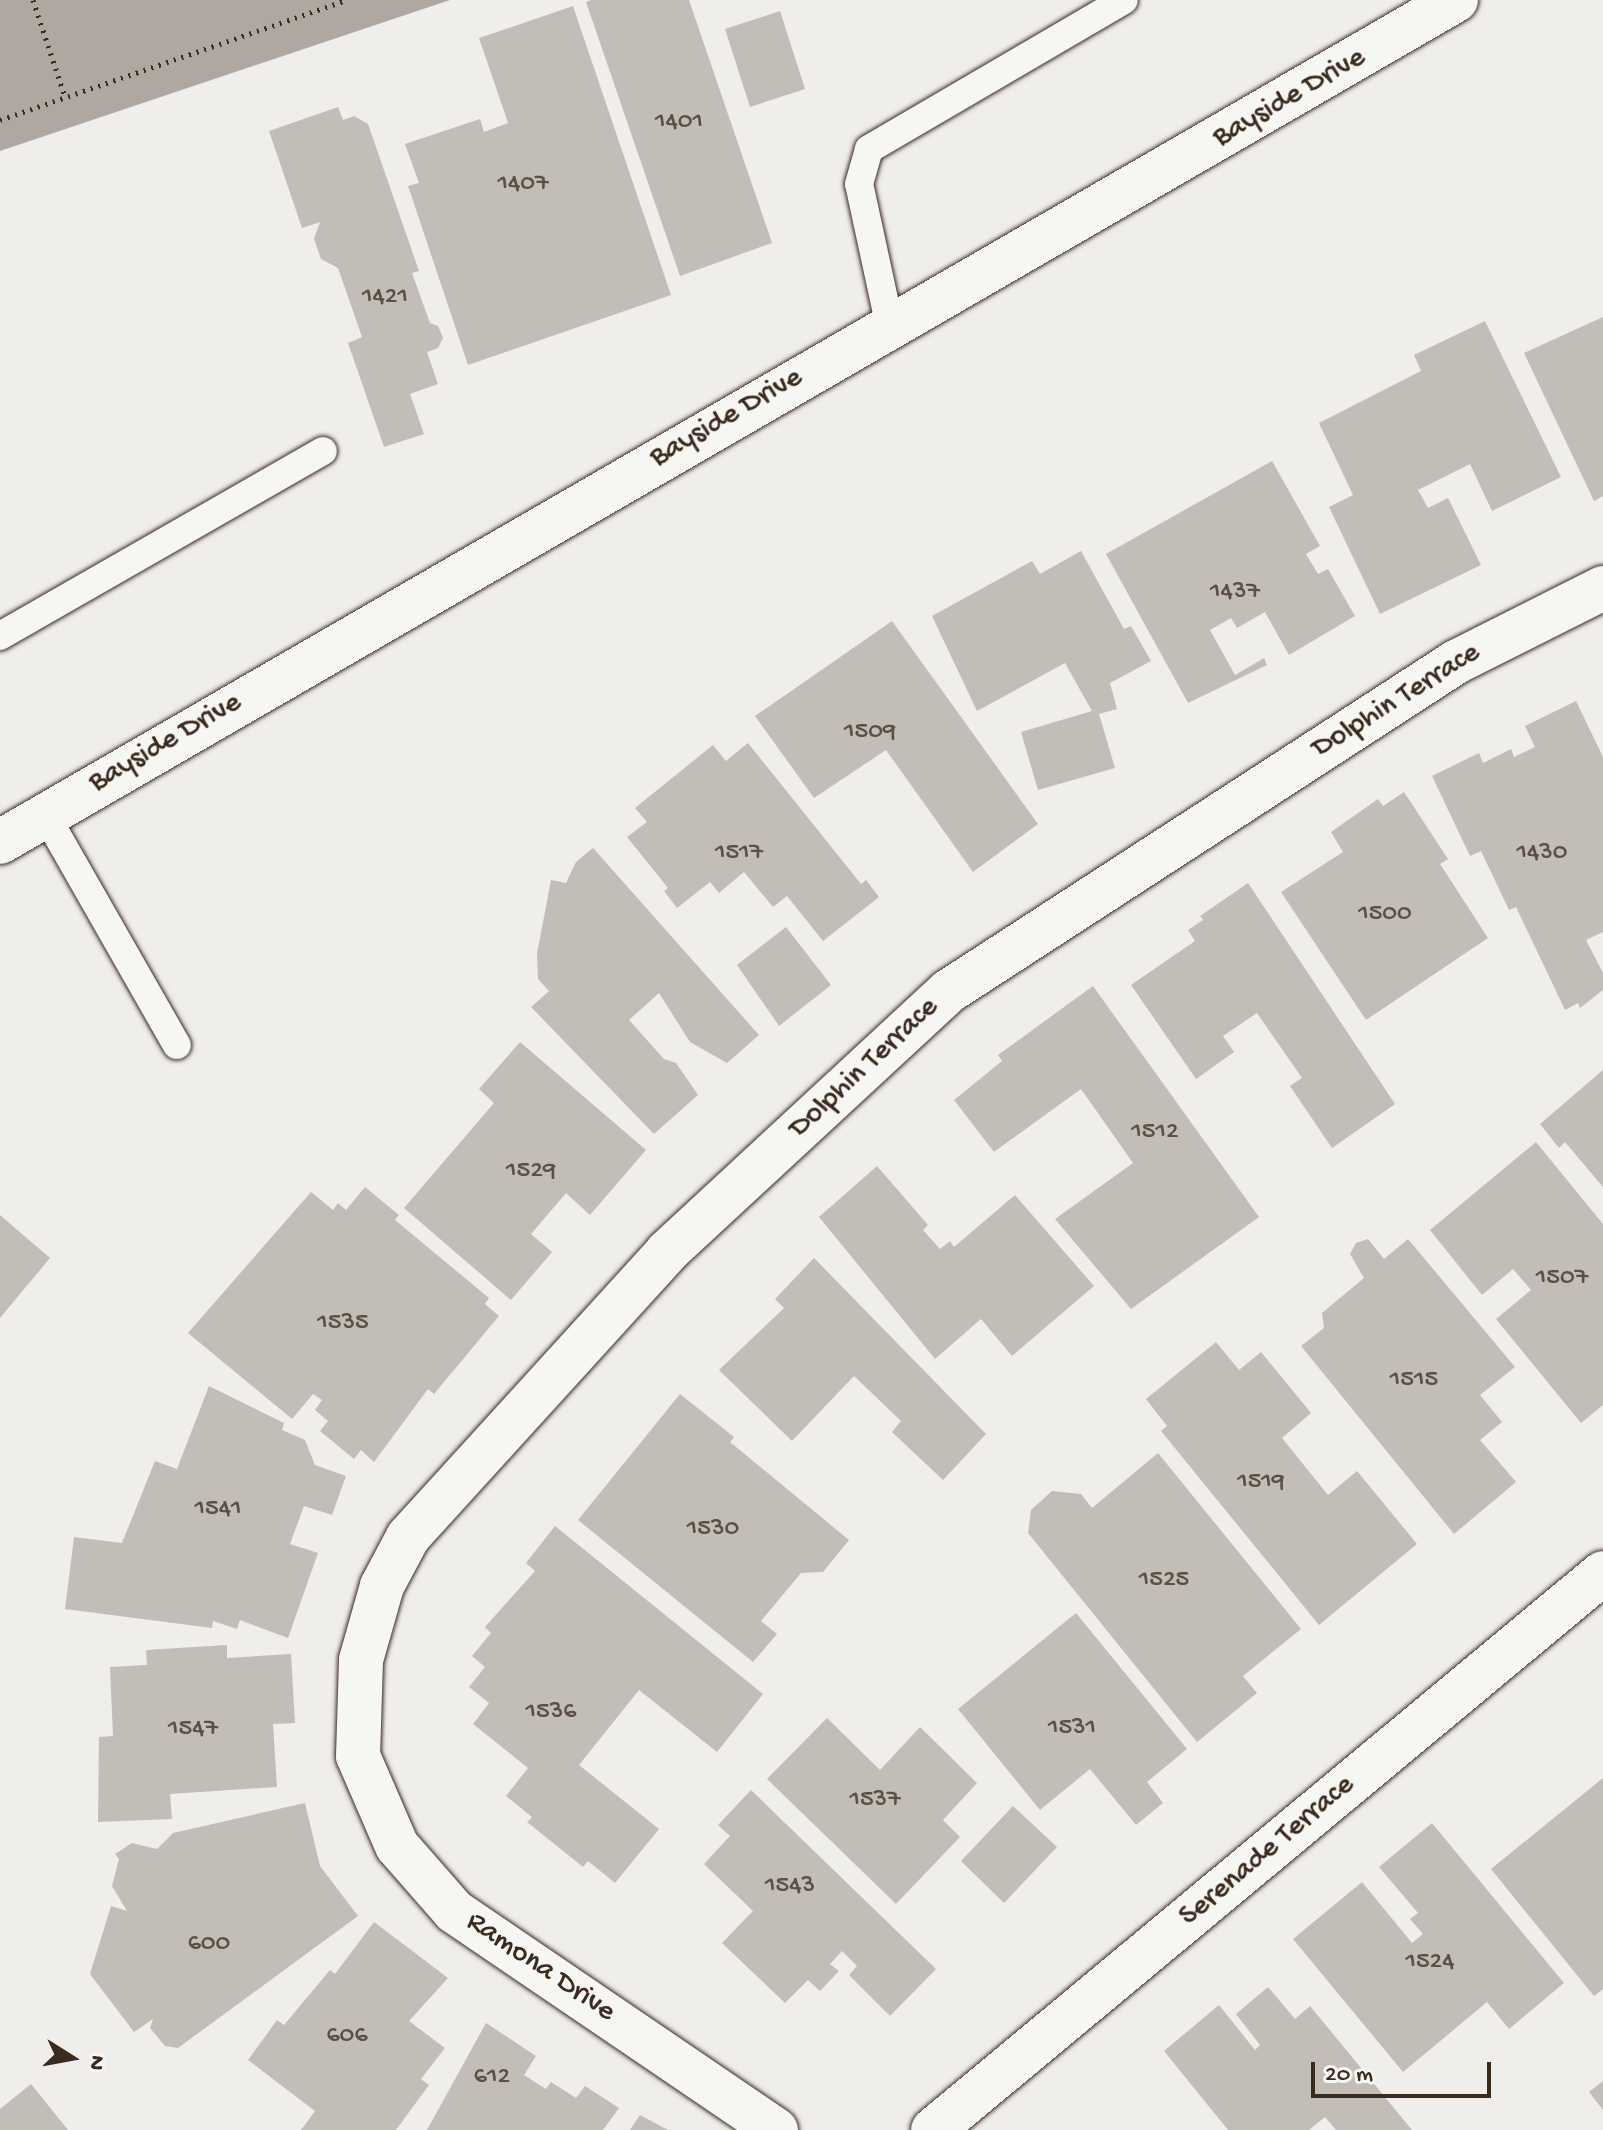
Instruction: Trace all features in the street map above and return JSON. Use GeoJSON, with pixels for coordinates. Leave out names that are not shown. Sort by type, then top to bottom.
{"type":"FeatureCollection","features":[{"type":"Feature","properties":{"kind":"street","name":"Bayside Drive"},"geometry":{"type":"LineString","coordinates":[[0,842],[1456,0]]}},
{"type":"Feature","properties":{"kind":"street","name":"Dolphin Terrace"},"geometry":{"type":"LineString","coordinates":[[358,1756],[361,1660],[382,1586],[408,1537],[667,1252],[949,991],[1456,662],[1603,588]]}},
{"type":"Feature","properties":{"kind":"street","name":"Serenade Terrace"},"geometry":{"type":"LineString","coordinates":[[933,2130],[1603,1573]]}},
{"type":"Feature","properties":{"kind":"street","name":"Ramona Drive"},"geometry":{"type":"LineString","coordinates":[[358,1756],[397,1846],[454,1911],[776,2130]]}},
{"type":"Feature","properties":{"kind":"lane"},"geometry":{"type":"LineString","coordinates":[[890,327],[859,184],[869,149],[1124,0]]}},
{"type":"Feature","properties":{"kind":"lane"},"geometry":{"type":"LineString","coordinates":[[0,636],[323,451]]}},
{"type":"Feature","properties":{"kind":"lane"},"geometry":{"type":"LineString","coordinates":[[45,814],[177,1045]]}},
{"type":"Feature","properties":{"kind":"path"},"geometry":{"type":"LineString","coordinates":[[33,0],[65,97]]}},
{"type":"Feature","properties":{"kind":"path"},"geometry":{"type":"LineString","coordinates":[[0,120],[347,0]]}},
{"type":"Feature","properties":{"kind":"shaded area"},"geometry":{"type":"Polygon","coordinates":[[[0,0],[450,0],[0,151],[0,0]]]}},
{"type":"Feature","properties":{"kind":"building"},"geometry":{"type":"Polygon","coordinates":[[[689,0],[772,243],[680,276],[586,2],[689,0]]]}},
{"type":"Feature","properties":{"kind":"building"},"geometry":{"type":"Polygon","coordinates":[[[573,6],[671,295],[468,365],[408,186],[419,183],[405,144],[480,119],[484,132],[508,123],[479,38],[573,6]]]}},
{"type":"Feature","properties":{"kind":"building"},"geometry":{"type":"Polygon","coordinates":[[[780,11],[805,89],[750,107],[725,29],[780,11]]]}},
{"type":"Feature","properties":{"kind":"building"},"geometry":{"type":"Polygon","coordinates":[[[338,107],[343,120],[354,116],[368,124],[419,271],[412,273],[430,323],[438,326],[443,338],[438,348],[427,352],[438,384],[410,394],[424,434],[384,447],[348,343],[362,337],[338,268],[321,259],[314,239],[320,222],[302,228],[269,131],[338,107]]]}},
{"type":"Feature","properties":{"kind":"building"},"geometry":{"type":"Polygon","coordinates":[[[1603,317],[1603,496],[1594,501],[1524,353],[1603,317]]]}},
{"type":"Feature","properties":{"kind":"building"},"geometry":{"type":"Polygon","coordinates":[[[1485,321],[1561,477],[1492,511],[1470,464],[1418,490],[1428,508],[1448,498],[1481,565],[1380,614],[1329,507],[1353,495],[1319,423],[1421,371],[1414,355],[1485,321]]]}},
{"type":"Feature","properties":{"kind":"building"},"geometry":{"type":"Polygon","coordinates":[[[1272,461],[1320,546],[1306,554],[1318,574],[1328,569],[1355,616],[1289,655],[1265,612],[1237,628],[1231,618],[1210,630],[1235,675],[1264,658],[1267,665],[1188,703],[1106,554],[1272,461]]]}},
{"type":"Feature","properties":{"kind":"building"},"geometry":{"type":"Polygon","coordinates":[[[1081,551],[1124,629],[1131,626],[1151,661],[1110,683],[1117,709],[1099,714],[1115,768],[1038,790],[1021,732],[1092,711],[1065,663],[977,711],[932,616],[1032,561],[1040,574],[1081,551]]]}},
{"type":"Feature","properties":{"kind":"building"},"geometry":{"type":"Polygon","coordinates":[[[892,621],[1038,824],[973,872],[886,750],[814,798],[755,716],[892,621]]]}},
{"type":"Feature","properties":{"kind":"building"},"geometry":{"type":"Polygon","coordinates":[[[1576,701],[1603,757],[1603,932],[1586,940],[1603,973],[1603,990],[1580,1008],[1578,1003],[1565,1010],[1516,907],[1509,910],[1481,851],[1470,856],[1432,776],[1479,753],[1483,763],[1511,749],[1514,757],[1535,747],[1525,726],[1576,701]]]}},
{"type":"Feature","properties":{"kind":"building"},"geometry":{"type":"Polygon","coordinates":[[[748,743],[861,884],[866,880],[879,897],[823,941],[787,896],[773,907],[744,872],[719,893],[710,882],[677,908],[664,891],[668,888],[627,837],[647,822],[635,808],[713,745],[726,761],[748,743]]]}},
{"type":"Feature","properties":{"kind":"building"},"geometry":{"type":"Polygon","coordinates":[[[1404,792],[1448,859],[1440,864],[1488,938],[1366,1020],[1281,892],[1343,852],[1331,832],[1378,799],[1383,806],[1404,792]]]}},
{"type":"Feature","properties":{"kind":"building"},"geometry":{"type":"Polygon","coordinates":[[[593,848],[759,1035],[727,1063],[690,1042],[659,993],[629,1020],[664,1059],[676,1063],[698,1095],[654,1134],[531,1007],[549,991],[538,979],[537,954],[551,880],[566,883],[576,862],[593,848]]]}},
{"type":"Feature","properties":{"kind":"building"},"geometry":{"type":"Polygon","coordinates":[[[1248,883],[1395,1104],[1332,1148],[1290,1086],[1302,1078],[1257,1013],[1223,1036],[1234,1052],[1196,1079],[1131,985],[1195,941],[1188,930],[1203,920],[1200,916],[1248,883]]]}},
{"type":"Feature","properties":{"kind":"building"},"geometry":{"type":"Polygon","coordinates":[[[786,927],[831,985],[779,1026],[737,965],[786,927]]]}},
{"type":"Feature","properties":{"kind":"building"},"geometry":{"type":"Polygon","coordinates":[[[1093,986],[1259,1217],[1131,1309],[1055,1219],[1133,1163],[1081,1089],[994,1152],[954,1100],[1002,1061],[998,1055],[1093,986]]]}},
{"type":"Feature","properties":{"kind":"building"},"geometry":{"type":"Polygon","coordinates":[[[520,1042],[646,1150],[590,1215],[566,1193],[531,1234],[552,1252],[511,1300],[404,1208],[494,1103],[479,1089],[520,1042]]]}},
{"type":"Feature","properties":{"kind":"building"},"geometry":{"type":"Polygon","coordinates":[[[1603,1070],[1603,1187],[1565,1142],[1559,1148],[1540,1124],[1603,1070]]]}},
{"type":"Feature","properties":{"kind":"building"},"geometry":{"type":"Polygon","coordinates":[[[1536,1142],[1603,1224],[1603,1405],[1581,1423],[1496,1319],[1531,1290],[1513,1269],[1482,1295],[1430,1230],[1536,1142]]]}},
{"type":"Feature","properties":{"kind":"building"},"geometry":{"type":"Polygon","coordinates":[[[877,1166],[928,1225],[923,1230],[940,1249],[950,1241],[954,1247],[1015,1195],[1094,1286],[1012,1356],[981,1319],[935,1359],[819,1217],[877,1166]]]}},
{"type":"Feature","properties":{"kind":"building"},"geometry":{"type":"Polygon","coordinates":[[[365,1187],[399,1215],[395,1220],[489,1298],[485,1304],[499,1316],[434,1394],[428,1389],[374,1462],[361,1450],[354,1459],[320,1431],[328,1421],[315,1410],[322,1400],[313,1394],[292,1419],[188,1333],[311,1192],[333,1210],[338,1203],[346,1210],[365,1187]]]}},
{"type":"Feature","properties":{"kind":"building"},"geometry":{"type":"Polygon","coordinates":[[[0,1215],[50,1258],[0,1318],[0,1215]]]}},
{"type":"Feature","properties":{"kind":"building"},"geometry":{"type":"Polygon","coordinates":[[[1368,1239],[1384,1259],[1408,1239],[1515,1367],[1480,1395],[1502,1422],[1480,1440],[1516,1482],[1454,1534],[1301,1346],[1324,1328],[1322,1313],[1364,1278],[1350,1254],[1356,1243],[1368,1239]]]}},
{"type":"Feature","properties":{"kind":"building"},"geometry":{"type":"Polygon","coordinates":[[[814,1258],[986,1434],[943,1480],[892,1432],[901,1421],[854,1376],[792,1441],[719,1370],[784,1308],[775,1299],[814,1258]]]}},
{"type":"Feature","properties":{"kind":"building"},"geometry":{"type":"Polygon","coordinates":[[[1216,1342],[1239,1370],[1261,1352],[1311,1413],[1282,1438],[1328,1495],[1357,1471],[1417,1544],[1319,1625],[1161,1431],[1167,1426],[1146,1399],[1216,1342]]]}},
{"type":"Feature","properties":{"kind":"building"},"geometry":{"type":"Polygon","coordinates":[[[209,1386],[284,1423],[282,1430],[305,1440],[315,1465],[346,1476],[332,1515],[304,1506],[290,1544],[318,1553],[288,1638],[240,1620],[237,1629],[213,1621],[212,1628],[65,1609],[74,1537],[122,1543],[155,1461],[177,1469],[209,1386]]]}},
{"type":"Feature","properties":{"kind":"building"},"geometry":{"type":"Polygon","coordinates":[[[680,1394],[734,1437],[730,1442],[849,1540],[823,1572],[801,1573],[761,1621],[777,1634],[753,1662],[578,1520],[680,1394]]]}},
{"type":"Feature","properties":{"kind":"building"},"geometry":{"type":"Polygon","coordinates":[[[1158,1453],[1301,1629],[1243,1676],[1257,1693],[1197,1742],[1028,1533],[1031,1510],[1052,1491],[1081,1494],[1092,1508],[1158,1453]]]}},
{"type":"Feature","properties":{"kind":"building"},"geometry":{"type":"Polygon","coordinates":[[[555,1526],[763,1694],[717,1752],[639,1690],[579,1765],[659,1829],[615,1883],[588,1861],[583,1867],[527,1822],[532,1817],[506,1796],[528,1768],[473,1724],[489,1703],[469,1687],[485,1667],[472,1656],[491,1633],[485,1627],[535,1571],[526,1563],[555,1526]]]}},
{"type":"Feature","properties":{"kind":"building"},"geometry":{"type":"Polygon","coordinates":[[[1076,1613],[1187,1749],[1147,1782],[1163,1803],[1136,1825],[1090,1769],[1040,1810],[958,1709],[1076,1613]]]}},
{"type":"Feature","properties":{"kind":"building"},"geometry":{"type":"Polygon","coordinates":[[[227,1645],[227,1658],[291,1654],[295,1723],[273,1724],[277,1787],[170,1794],[172,1819],[98,1822],[99,1737],[113,1736],[110,1667],[147,1665],[146,1650],[227,1645]]]}},
{"type":"Feature","properties":{"kind":"building"},"geometry":{"type":"Polygon","coordinates":[[[827,1718],[880,1770],[920,1727],[977,1783],[943,1820],[960,1837],[896,1904],[767,1779],[827,1718]]]}},
{"type":"Feature","properties":{"kind":"building"},"geometry":{"type":"Polygon","coordinates":[[[1603,1778],[1603,1989],[1594,1996],[1491,1869],[1603,1778]]]}},
{"type":"Feature","properties":{"kind":"building"},"geometry":{"type":"Polygon","coordinates":[[[751,1790],[936,1969],[890,2016],[849,1975],[857,1966],[842,1951],[830,1964],[839,1971],[820,1991],[808,1980],[785,2003],[722,1943],[753,1911],[704,1864],[730,1836],[718,1825],[751,1790]]]}},
{"type":"Feature","properties":{"kind":"building"},"geometry":{"type":"Polygon","coordinates":[[[305,1803],[320,1866],[358,1916],[178,2048],[165,2046],[150,2028],[153,2019],[134,2032],[90,1974],[111,1906],[127,1911],[112,1886],[119,1859],[115,1854],[132,1843],[157,1849],[173,1833],[305,1803]]]}},
{"type":"Feature","properties":{"kind":"building"},"geometry":{"type":"Polygon","coordinates":[[[1013,1806],[1057,1847],[1004,1903],[961,1861],[1013,1806]]]}},
{"type":"Feature","properties":{"kind":"building"},"geometry":{"type":"Polygon","coordinates":[[[1432,1823],[1564,1983],[1509,2029],[1487,2002],[1403,2072],[1293,1939],[1362,1882],[1412,1943],[1423,1934],[1410,1919],[1418,1913],[1379,1867],[1432,1823]]]}},
{"type":"Feature","properties":{"kind":"building"},"geometry":{"type":"Polygon","coordinates":[[[374,1922],[448,1978],[409,2021],[445,2048],[421,2079],[429,2085],[396,2130],[301,2130],[315,2111],[248,2060],[277,2020],[284,2025],[330,1970],[335,1974],[374,1922]]]}},
{"type":"Feature","properties":{"kind":"building"},"geometry":{"type":"Polygon","coordinates":[[[1268,1987],[1295,2019],[1310,2006],[1412,2130],[1336,2130],[1325,2117],[1309,2130],[1228,2130],[1164,2051],[1219,2005],[1255,2050],[1260,2045],[1236,2014],[1268,1987]]]}},
{"type":"Feature","properties":{"kind":"building"},"geometry":{"type":"Polygon","coordinates":[[[486,2023],[536,2056],[524,2075],[546,2089],[551,2082],[576,2098],[585,2086],[619,2108],[603,2130],[427,2130],[486,2023]]]}},
{"type":"Feature","properties":{"kind":"building"},"geometry":{"type":"Polygon","coordinates":[[[1603,2081],[1603,2110],[1589,2092],[1603,2081]]]}},
{"type":"Feature","properties":{"kind":"building"},"geometry":{"type":"Polygon","coordinates":[[[31,2084],[68,2130],[0,2130],[0,2109],[31,2084]]]}},
{"type":"Feature","properties":{"kind":"building"},"geometry":{"type":"Polygon","coordinates":[[[640,2115],[668,2130],[630,2130],[640,2115]]]}}]}
